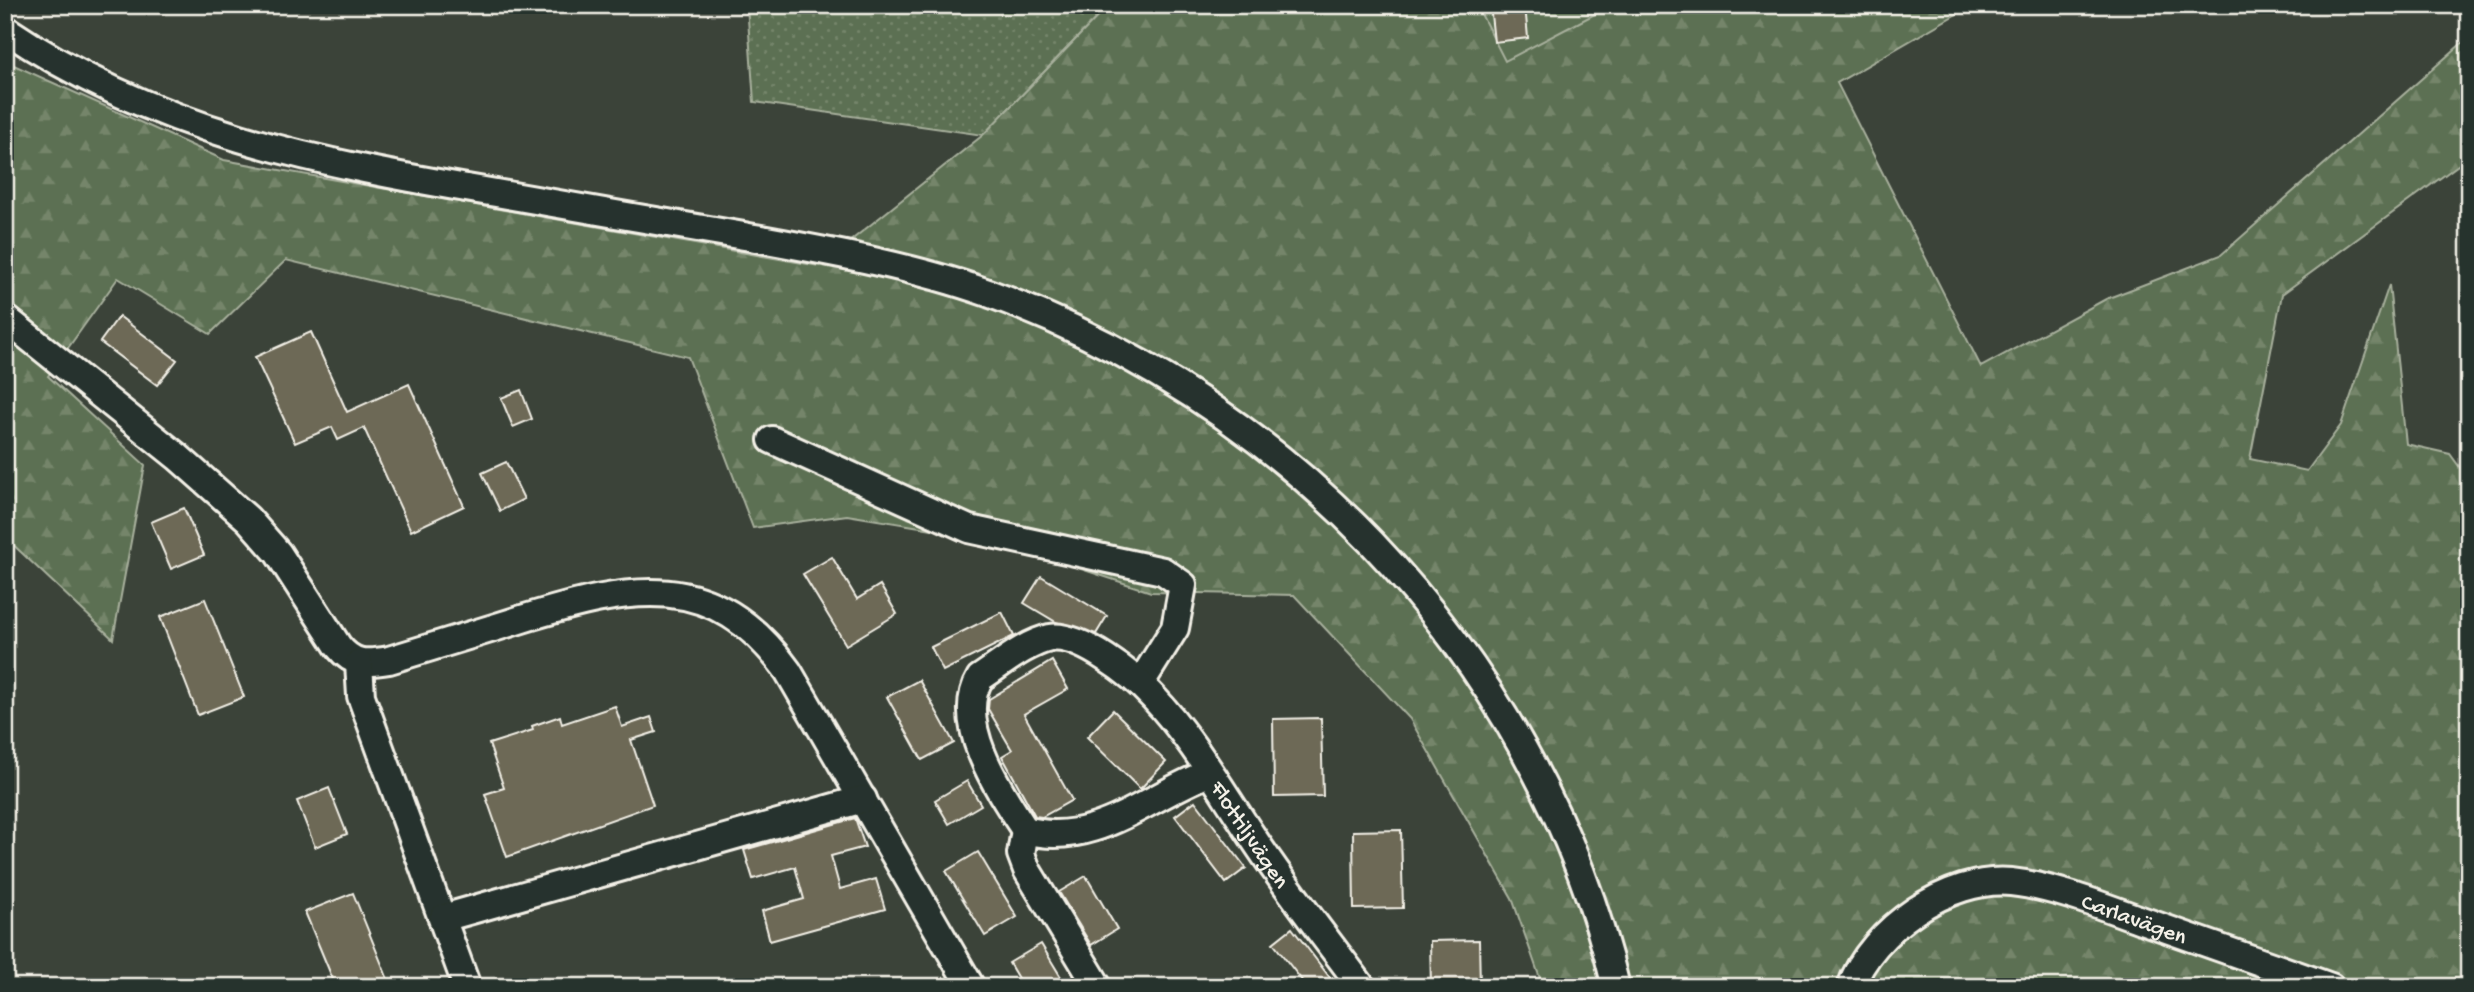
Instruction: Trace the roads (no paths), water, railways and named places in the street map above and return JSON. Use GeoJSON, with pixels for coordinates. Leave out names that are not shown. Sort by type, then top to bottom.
{"type":"FeatureCollection","features":[{"type":"Feature","properties":{"kind":"street"},"geometry":{"type":"LineString","coordinates":[[5,29],[43,54],[124,97],[267,149],[436,183],[875,261],[984,292],[1049,317],[1111,345],[1166,376],[1225,415],[1335,505],[1430,608],[1478,671],[1511,724],[1565,837],[1596,918],[1616,987]]}},
{"type":"Feature","properties":{"kind":"street"},"geometry":{"type":"LineString","coordinates":[[5,318],[178,457],[248,519],[278,553],[338,646],[348,657],[359,663],[389,660],[571,604],[624,592],[654,591],[681,595],[745,623],[768,643],[789,671],[971,987]]}},
{"type":"Feature","properties":{"kind":"street"},"geometry":{"type":"LineString","coordinates":[[772,440],[969,528],[1163,571],[1183,585],[1175,628],[1140,684],[1096,652],[1067,639],[1050,638],[980,678],[974,689],[970,708],[974,734],[1009,805],[1025,830],[1021,854],[1027,870],[1098,987]]}},
{"type":"Feature","properties":{"kind":"street"},"geometry":{"type":"LineString","coordinates":[[359,663],[361,696],[467,987]]}},
{"type":"Feature","properties":{"kind":"street","name":"Flottiljvägen"},"geometry":{"type":"LineString","coordinates":[[1140,684],[1156,699],[1362,987]]}},
{"type":"Feature","properties":{"kind":"street"},"geometry":{"type":"LineString","coordinates":[[1025,830],[1045,835],[1068,836],[1094,829],[1118,821],[1178,785],[1209,773]]}},
{"type":"Feature","properties":{"kind":"street"},"geometry":{"type":"LineString","coordinates":[[443,918],[863,799]]}},
{"type":"Feature","properties":{"kind":"street","name":"Carlavägen"},"geometry":{"type":"LineString","coordinates":[[1851,987],[1858,967],[1885,933],[1937,898],[1974,885],[2010,882],[2082,899],[2331,987]]}}]}
